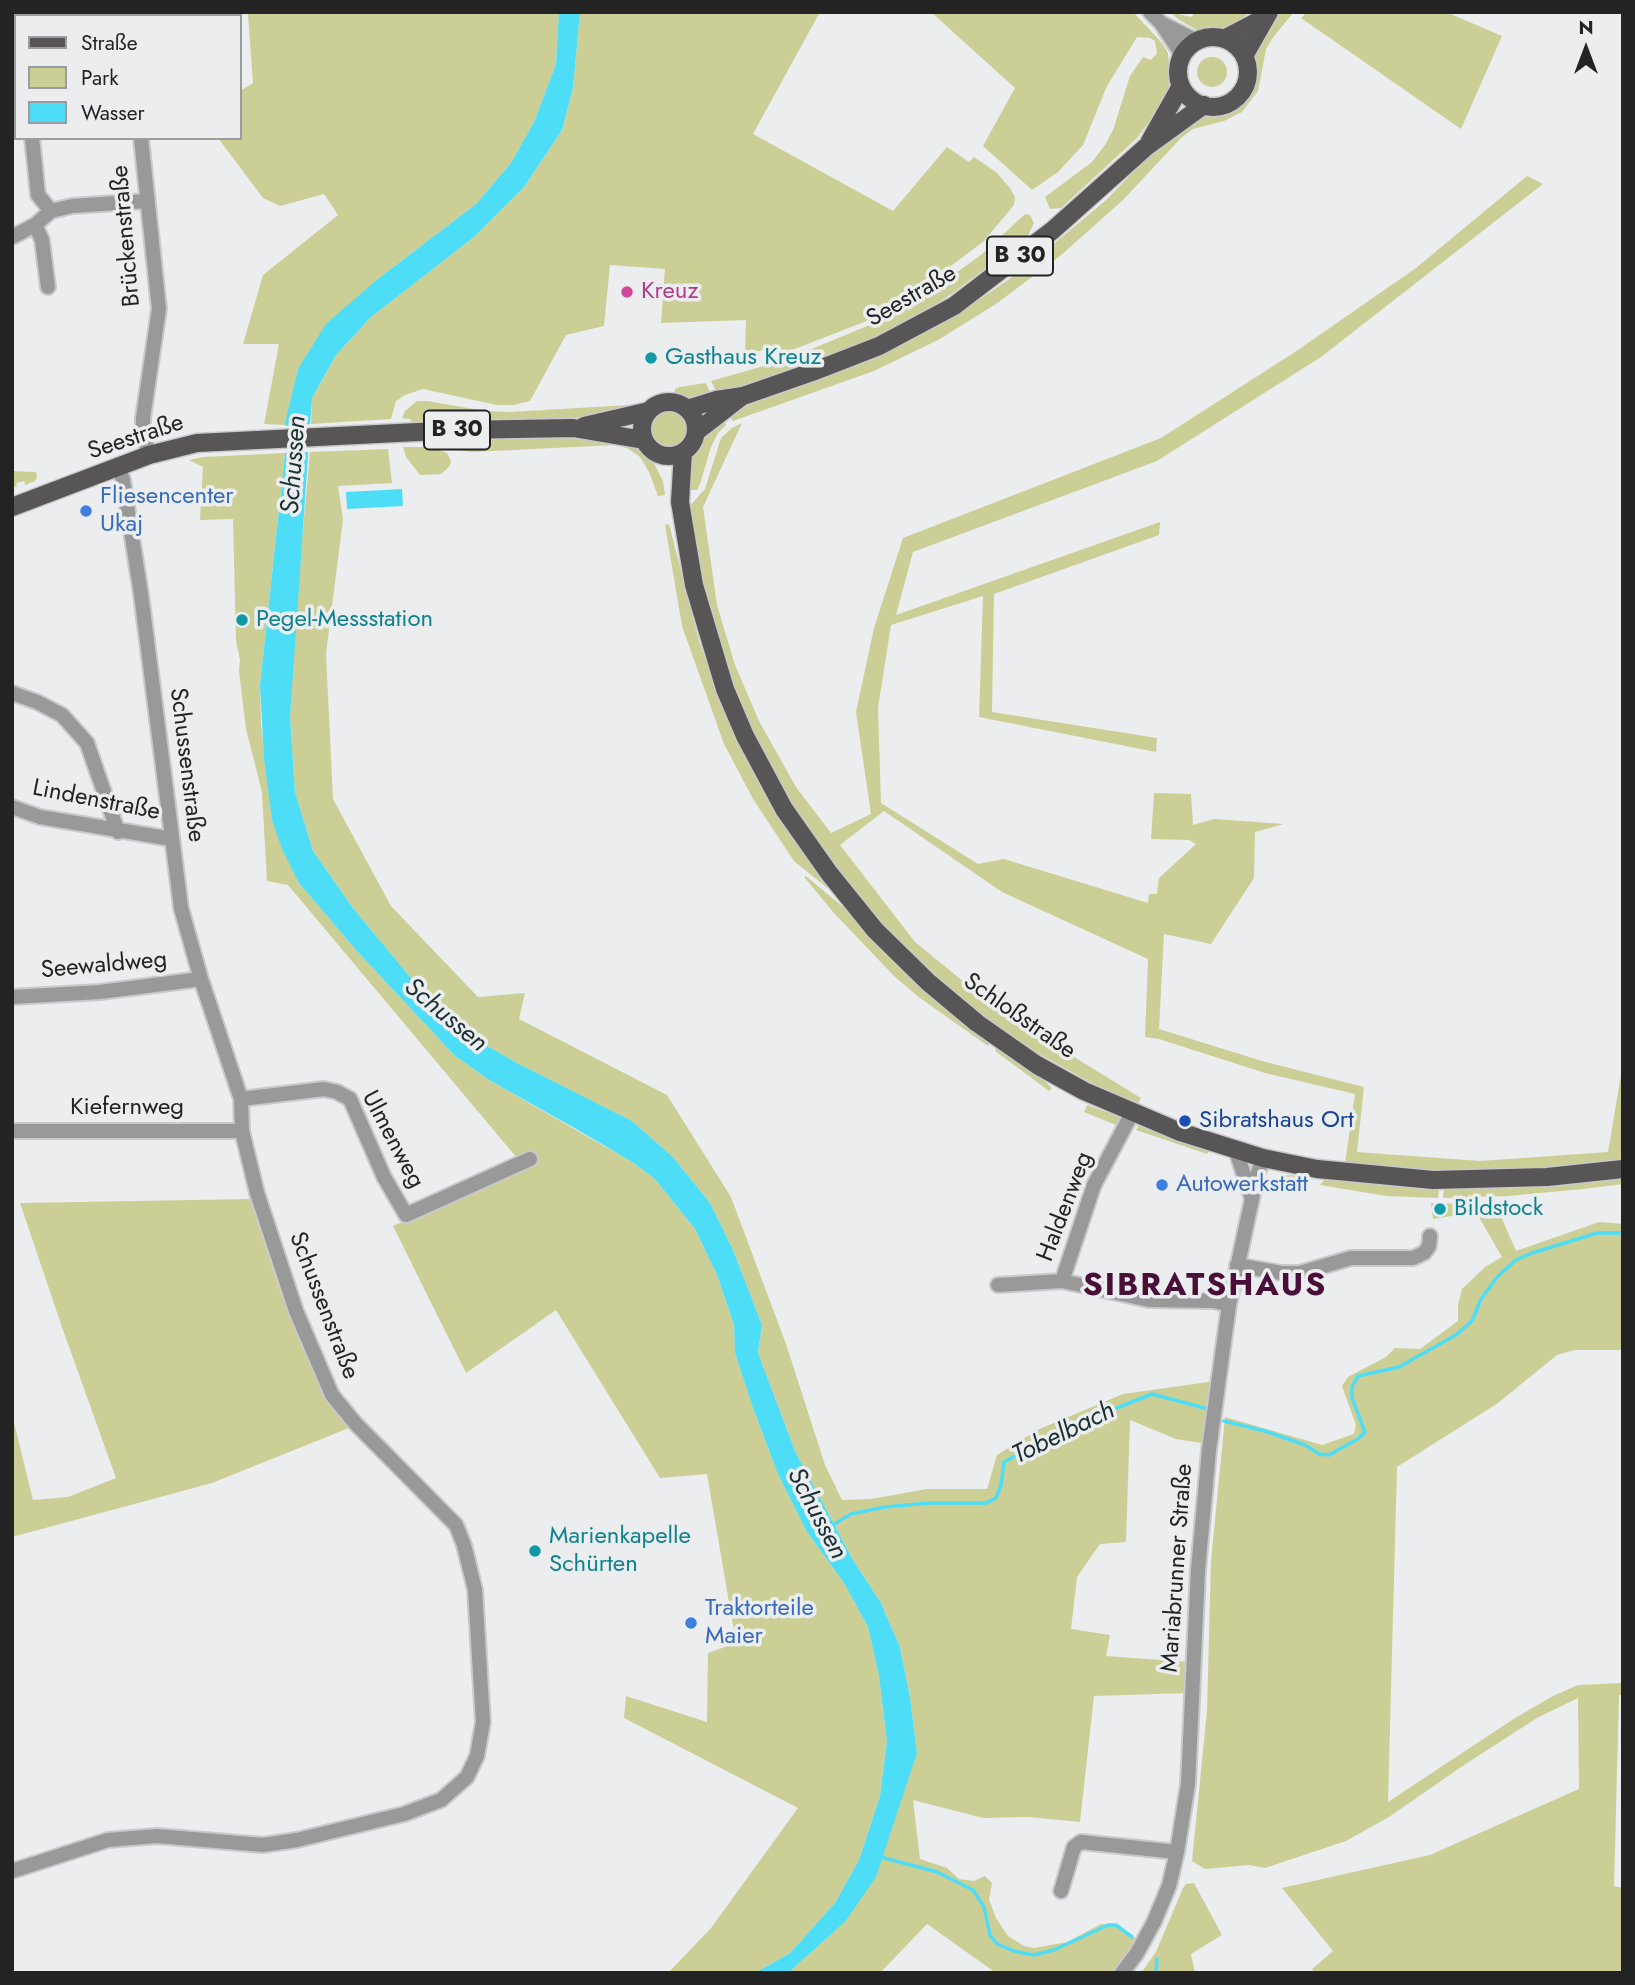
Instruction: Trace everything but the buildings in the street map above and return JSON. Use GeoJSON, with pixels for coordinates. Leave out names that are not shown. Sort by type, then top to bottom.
{"type":"FeatureCollection","features":[{"type":"Feature","properties":{"kind":"main road","name":"Seestraße"},"geometry":{"type":"LineString","coordinates":[[1196,41],[1215,37],[1224,39],[1266,15]]}},
{"type":"Feature","properties":{"kind":"main road","name":"Seestraße"},"geometry":{"type":"LineString","coordinates":[[687,409],[716,400],[743,396],[812,372],[879,345],[954,306],[1053,230],[1146,147],[1203,105],[1223,105],[1239,95],[1248,77],[1244,57],[1266,15]]}},
{"type":"Feature","properties":{"kind":"main road"},"geometry":{"type":"LineString","coordinates":[[1224,39],[1240,49],[1244,57]]}},
{"type":"Feature","properties":{"kind":"main road"},"geometry":{"type":"LineString","coordinates":[[1182,55],[1196,41]]}},
{"type":"Feature","properties":{"kind":"main road","name":"Seestraße"},"geometry":{"type":"LineString","coordinates":[[1146,147],[1181,86],[1178,65],[1182,55]]}},
{"type":"Feature","properties":{"kind":"main road"},"geometry":{"type":"LineString","coordinates":[[1181,86],[1194,102],[1203,105]]}},
{"type":"Feature","properties":{"kind":"main road","name":"Seestraße"},"geometry":{"type":"LineString","coordinates":[[696,432],[743,396]]}},
{"type":"Feature","properties":{"kind":"main road"},"geometry":{"type":"LineString","coordinates":[[666,402],[687,409],[692,416],[696,432],[694,440],[683,452],[667,456],[651,450],[645,440],[642,426],[649,411],[666,402]]}},
{"type":"Feature","properties":{"kind":"main road","name":"Seestraße"},"geometry":{"type":"LineString","coordinates":[[573,429],[649,411]]}},
{"type":"Feature","properties":{"kind":"main road","name":"Seestraße"},"geometry":{"type":"LineString","coordinates":[[12,508],[118,466],[189,444],[458,430],[573,429],[645,440]]}},
{"type":"Feature","properties":{"kind":"main road","name":"Schloßstraße"},"geometry":{"type":"LineString","coordinates":[[683,452],[680,502],[694,585],[725,689],[745,736],[784,809],[829,873],[875,930],[928,982],[977,1023],[1037,1065],[1084,1091],[1132,1113],[1236,1151],[1263,1158],[1317,1169],[1433,1180],[1547,1177],[1622,1170]]}},
{"type":"Feature","properties":{"kind":"main road","name":"Schloßstraße"},"geometry":{"type":"LineString","coordinates":[[659,454],[680,502]]}},
{"type":"Feature","properties":{"kind":"street"},"geometry":{"type":"LineString","coordinates":[[1150,12],[1161,23],[1182,55]]}},
{"type":"Feature","properties":{"kind":"street"},"geometry":{"type":"LineString","coordinates":[[1161,23],[1196,41]]}},
{"type":"Feature","properties":{"kind":"street"},"geometry":{"type":"LineString","coordinates":[[32,140],[38,195],[51,211]]}},
{"type":"Feature","properties":{"kind":"street","name":"Brückenstraße"},"geometry":{"type":"LineString","coordinates":[[141,140],[159,309],[143,418],[143,432],[149,455]]}},
{"type":"Feature","properties":{"kind":"street"},"geometry":{"type":"LineString","coordinates":[[12,237],[35,225],[51,211],[72,206],[146,201]]}},
{"type":"Feature","properties":{"kind":"street"},"geometry":{"type":"LineString","coordinates":[[35,225],[42,240],[48,287]]}},
{"type":"Feature","properties":{"kind":"street","name":"Schussenstraße"},"geometry":{"type":"LineString","coordinates":[[12,1871],[108,1840],[157,1836],[263,1845],[311,1837],[404,1814],[441,1800],[467,1777],[477,1755],[482,1722],[475,1590],[456,1525],[355,1423],[332,1395],[296,1311],[257,1193],[242,1131],[241,1098],[201,979],[181,908],[141,594],[123,480],[118,466]]}},
{"type":"Feature","properties":{"kind":"street"},"geometry":{"type":"LineString","coordinates":[[12,693],[62,715],[87,743],[118,832]]}},
{"type":"Feature","properties":{"kind":"street","name":"Lindenstraße"},"geometry":{"type":"LineString","coordinates":[[12,807],[40,817],[172,839]]}},
{"type":"Feature","properties":{"kind":"street","name":"Seewaldweg"},"geometry":{"type":"LineString","coordinates":[[12,997],[100,992],[201,979]]}},
{"type":"Feature","properties":{"kind":"street","name":"Ulmenweg"},"geometry":{"type":"LineString","coordinates":[[241,1098],[324,1089],[350,1099],[384,1177],[406,1215],[530,1159]]}},
{"type":"Feature","properties":{"kind":"street","name":"Haldenweg"},"geometry":{"type":"LineString","coordinates":[[1062,1281],[1094,1185],[1132,1113]]}},
{"type":"Feature","properties":{"kind":"street","name":"Kiefernweg"},"geometry":{"type":"LineString","coordinates":[[12,1131],[242,1131]]}},
{"type":"Feature","properties":{"kind":"street"},"geometry":{"type":"LineString","coordinates":[[1236,1151],[1252,1200]]}},
{"type":"Feature","properties":{"kind":"street","name":"Mariabrunner Straße"},"geometry":{"type":"LineString","coordinates":[[1122,1973],[1154,1922],[1169,1886],[1177,1852],[1188,1784],[1199,1542],[1213,1423],[1229,1305],[1263,1158]]}},
{"type":"Feature","properties":{"kind":"street"},"geometry":{"type":"LineString","coordinates":[[1237,1265],[1281,1273],[1300,1273],[1351,1258],[1413,1258],[1424,1253],[1429,1246],[1430,1236]]}},
{"type":"Feature","properties":{"kind":"street"},"geometry":{"type":"LineString","coordinates":[[999,1285],[1062,1281],[1149,1300],[1214,1301],[1229,1305]]}},
{"type":"Feature","properties":{"kind":"street"},"geometry":{"type":"LineString","coordinates":[[1061,1891],[1074,1847],[1081,1842],[1177,1852]]}},
{"type":"Feature","properties":{"kind":"green space"},"geometry":{"type":"Polygon","coordinates":[[[559,12],[556,64],[534,122],[511,163],[476,204],[379,278],[298,369],[285,425],[264,424],[279,344],[243,344],[263,275],[338,215],[324,194],[280,206],[263,198],[220,140],[242,140],[242,90],[253,83],[248,14],[226,14],[559,12]]]}},
{"type":"Feature","properties":{"kind":"green space"},"geometry":{"type":"Polygon","coordinates":[[[580,12],[820,12],[753,134],[893,211],[947,147],[969,162],[974,157],[996,172],[1015,197],[1014,205],[984,241],[910,297],[864,322],[782,354],[777,346],[745,355],[746,320],[661,323],[665,269],[610,265],[604,326],[566,335],[530,401],[497,405],[423,389],[396,401],[391,419],[311,424],[312,398],[336,355],[372,316],[474,237],[524,187],[562,130],[573,88],[580,12]]]}},
{"type":"Feature","properties":{"kind":"green space"},"geometry":{"type":"Polygon","coordinates":[[[931,12],[1133,12],[1168,53],[1170,84],[1160,107],[1137,138],[1061,208],[1050,209],[1045,197],[1092,162],[1105,145],[1113,130],[1130,76],[1143,57],[1151,60],[1157,53],[1155,41],[1137,37],[1107,86],[1083,145],[1058,172],[1032,190],[983,146],[1015,88],[931,12]]]}},
{"type":"Feature","properties":{"kind":"green space"},"geometry":{"type":"Polygon","coordinates":[[[1170,12],[1191,17],[1196,12],[1249,12],[1234,26],[1226,29],[1197,30],[1170,12]]]}},
{"type":"Feature","properties":{"kind":"green space"},"geometry":{"type":"Polygon","coordinates":[[[1277,12],[1294,12],[1266,49],[1258,91],[1242,112],[1224,121],[1193,129],[1181,138],[1123,200],[1060,256],[996,304],[938,340],[874,371],[733,421],[729,416],[763,398],[856,365],[926,331],[976,302],[1025,268],[1106,200],[1168,136],[1203,113],[1222,112],[1242,100],[1252,79],[1252,59],[1277,12]]]}},
{"type":"Feature","properties":{"kind":"green space"},"geometry":{"type":"Polygon","coordinates":[[[1307,12],[1446,12],[1502,36],[1461,129],[1301,18],[1307,12]]]}},
{"type":"Feature","properties":{"kind":"green space"},"geometry":{"type":"Polygon","coordinates":[[[1212,57],[1223,61],[1227,72],[1223,83],[1212,87],[1201,83],[1197,72],[1201,61],[1212,57]]]}},
{"type":"Feature","properties":{"kind":"green space"},"geometry":{"type":"Polygon","coordinates":[[[1527,176],[1543,184],[1321,357],[1157,461],[913,552],[896,615],[1160,522],[1159,535],[994,594],[992,712],[1157,738],[1156,752],[979,717],[983,596],[891,625],[878,708],[881,803],[978,864],[1004,859],[1148,903],[1149,894],[1157,894],[1159,878],[1196,844],[1189,840],[1151,839],[1154,793],[1191,794],[1193,825],[1214,819],[1284,824],[1255,832],[1254,878],[1211,944],[1164,934],[1159,1029],[1262,1061],[1364,1087],[1357,1152],[1480,1161],[1608,1152],[1623,1063],[1623,1162],[1543,1170],[1457,1172],[1399,1170],[1345,1163],[1355,1094],[1265,1073],[1159,1039],[1145,1037],[1148,959],[1002,892],[884,811],[840,845],[915,942],[1002,1013],[1141,1098],[1137,1106],[1124,1101],[1020,1043],[949,989],[883,925],[842,879],[786,794],[750,732],[716,632],[689,507],[705,489],[721,438],[742,423],[703,507],[717,605],[735,665],[759,721],[796,787],[831,833],[871,814],[856,712],[874,628],[903,538],[1161,438],[1295,352],[1416,268],[1527,176]]]}},
{"type":"Feature","properties":{"kind":"green space"},"geometry":{"type":"Polygon","coordinates":[[[1025,214],[1030,215],[1034,223],[1028,236],[953,293],[910,321],[817,362],[718,395],[711,381],[785,360],[901,312],[981,255],[1025,214]]]}},
{"type":"Feature","properties":{"kind":"green space"},"geometry":{"type":"Polygon","coordinates":[[[706,383],[712,398],[690,399],[674,394],[679,387],[706,383]]]}},
{"type":"Feature","properties":{"kind":"green space"},"geometry":{"type":"Polygon","coordinates":[[[417,401],[510,412],[629,405],[634,407],[593,416],[553,420],[412,422],[402,418],[405,411],[417,401]]]}},
{"type":"Feature","properties":{"kind":"green space"},"geometry":{"type":"Polygon","coordinates":[[[669,408],[677,409],[683,414],[688,420],[688,436],[683,442],[677,447],[669,448],[661,447],[655,442],[650,436],[649,428],[650,420],[655,414],[661,409],[669,408]]]}},
{"type":"Feature","properties":{"kind":"green space"},"geometry":{"type":"Polygon","coordinates":[[[724,419],[726,425],[718,433],[711,447],[700,484],[697,490],[689,490],[690,461],[707,433],[724,419]]]}},
{"type":"Feature","properties":{"kind":"green space"},"geometry":{"type":"Polygon","coordinates":[[[604,438],[635,445],[647,454],[655,465],[663,481],[665,495],[658,496],[640,457],[627,448],[615,445],[472,452],[434,443],[409,442],[409,439],[604,438]]]}},
{"type":"Feature","properties":{"kind":"green space"},"geometry":{"type":"Polygon","coordinates":[[[403,447],[432,447],[447,453],[451,461],[449,467],[441,474],[420,475],[406,457],[403,447]]]}},
{"type":"Feature","properties":{"kind":"green space"},"geometry":{"type":"Polygon","coordinates":[[[388,449],[392,483],[338,486],[343,519],[326,654],[333,799],[391,906],[478,997],[525,993],[519,1019],[667,1095],[731,1197],[786,1344],[825,1465],[842,1500],[871,1499],[927,1489],[987,1489],[997,1455],[1037,1430],[1123,1394],[1215,1381],[1208,1444],[1176,1439],[1130,1420],[1126,1542],[1100,1544],[1077,1577],[1071,1629],[1110,1635],[1106,1656],[1189,1662],[1188,1693],[1094,1696],[1080,1822],[1028,1817],[983,1818],[913,1800],[920,1859],[947,1868],[959,1879],[974,1881],[985,1876],[992,1883],[989,1899],[996,1918],[1008,1936],[1024,1946],[1034,1948],[1067,1942],[1101,1924],[1116,1924],[1138,1940],[1115,1973],[996,1973],[927,1924],[880,1973],[788,1973],[845,1922],[917,1753],[900,1647],[881,1603],[853,1560],[795,1451],[758,1353],[762,1325],[733,1250],[710,1203],[673,1157],[632,1121],[477,1040],[416,984],[353,908],[313,851],[295,792],[290,717],[295,619],[310,452],[388,449]]]}},
{"type":"Feature","properties":{"kind":"green space"},"geometry":{"type":"Polygon","coordinates":[[[285,453],[260,685],[261,724],[272,820],[299,883],[356,950],[454,1055],[489,1080],[632,1162],[654,1178],[695,1229],[717,1275],[734,1325],[735,1353],[778,1474],[807,1532],[844,1583],[868,1627],[879,1676],[887,1741],[880,1796],[859,1860],[835,1903],[790,1953],[755,1973],[668,1973],[711,1928],[798,1808],[624,1718],[626,1696],[707,1722],[708,1653],[736,1643],[707,1474],[660,1478],[556,1310],[466,1373],[393,1226],[537,1162],[531,1151],[517,1158],[288,885],[267,881],[262,792],[246,729],[236,641],[233,519],[200,520],[203,467],[189,460],[285,453]]]}},
{"type":"Feature","properties":{"kind":"green space"},"geometry":{"type":"Polygon","coordinates":[[[12,471],[36,472],[37,478],[25,485],[24,481],[16,483],[17,486],[12,488],[12,471]]]}},
{"type":"Feature","properties":{"kind":"green space"},"geometry":{"type":"Polygon","coordinates":[[[669,524],[699,641],[723,707],[746,757],[804,853],[836,895],[794,861],[753,799],[724,744],[682,626],[665,525],[669,524]]]}},
{"type":"Feature","properties":{"kind":"green space"},"geometry":{"type":"Polygon","coordinates":[[[804,877],[989,1039],[988,1046],[895,977],[834,913],[804,877]]]}},
{"type":"Feature","properties":{"kind":"green space"},"geometry":{"type":"Polygon","coordinates":[[[997,1048],[1030,1068],[1052,1088],[1049,1091],[995,1051],[997,1048]]]}},
{"type":"Feature","properties":{"kind":"green space"},"geometry":{"type":"Polygon","coordinates":[[[1087,1105],[1120,1117],[1123,1121],[1121,1127],[1084,1112],[1087,1105]]]}},
{"type":"Feature","properties":{"kind":"green space"},"geometry":{"type":"Polygon","coordinates":[[[1139,1125],[1209,1151],[1207,1154],[1136,1130],[1139,1125]]]}},
{"type":"Feature","properties":{"kind":"green space"},"geometry":{"type":"Polygon","coordinates":[[[1286,1175],[1312,1177],[1310,1184],[1286,1186],[1277,1180],[1286,1175]]]}},
{"type":"Feature","properties":{"kind":"green space"},"geometry":{"type":"Polygon","coordinates":[[[1623,1178],[1623,1184],[1583,1189],[1508,1196],[1443,1198],[1444,1188],[1517,1187],[1623,1178]]]}},
{"type":"Feature","properties":{"kind":"green space"},"geometry":{"type":"Polygon","coordinates":[[[1324,1180],[1439,1188],[1438,1198],[1386,1196],[1320,1185],[1324,1180]]]}},
{"type":"Feature","properties":{"kind":"green space"},"geometry":{"type":"Polygon","coordinates":[[[250,1199],[281,1294],[328,1398],[354,1426],[212,1483],[12,1537],[12,1414],[33,1500],[68,1497],[116,1478],[20,1203],[250,1199]]]}},
{"type":"Feature","properties":{"kind":"green space"},"geometry":{"type":"Polygon","coordinates":[[[1431,1203],[1496,1205],[1516,1251],[1599,1222],[1623,1224],[1623,1350],[1575,1350],[1557,1355],[1498,1403],[1397,1467],[1388,1802],[1553,1696],[1578,1685],[1623,1683],[1623,1695],[1619,1695],[1614,1886],[1623,1888],[1623,1973],[1315,1973],[1312,1969],[1333,1951],[1282,1888],[1430,1855],[1579,1789],[1578,1698],[1537,1718],[1389,1817],[1346,1841],[1265,1868],[1249,1865],[1205,1869],[1192,1861],[1207,1711],[1211,1561],[1225,1417],[1322,1445],[1354,1434],[1356,1425],[1342,1386],[1348,1377],[1386,1357],[1395,1348],[1420,1349],[1458,1321],[1462,1289],[1485,1267],[1502,1257],[1476,1212],[1433,1219],[1431,1203]]]}},
{"type":"Feature","properties":{"kind":"green space"},"geometry":{"type":"Polygon","coordinates":[[[1194,1883],[1222,1935],[1191,1954],[1195,1973],[1141,1973],[1156,1952],[1183,1888],[1186,1884],[1194,1883]]]}},
{"type":"Feature","properties":{"kind":"water","name":"Schussen"},"geometry":{"type":"Polygon","coordinates":[[[559,12],[580,12],[573,88],[562,130],[524,187],[474,237],[371,317],[336,355],[312,398],[290,717],[295,792],[313,851],[353,908],[416,984],[477,1040],[632,1121],[673,1157],[710,1203],[733,1250],[762,1325],[758,1353],[795,1451],[853,1560],[881,1603],[900,1647],[917,1753],[876,1877],[845,1922],[788,1973],[755,1973],[790,1953],[835,1903],[859,1860],[880,1796],[887,1741],[879,1676],[868,1627],[844,1583],[807,1532],[778,1474],[735,1353],[734,1325],[717,1275],[695,1229],[654,1178],[632,1162],[489,1080],[454,1055],[356,950],[299,883],[282,849],[272,820],[264,758],[260,685],[285,454],[285,423],[298,369],[326,324],[379,278],[476,204],[511,163],[534,122],[556,64],[559,12]]]}},
{"type":"Feature","properties":{"kind":"water"},"geometry":{"type":"Polygon","coordinates":[[[402,489],[403,506],[347,509],[346,492],[402,489]]]}},
{"type":"Feature","properties":{"kind":"pier"},"geometry":{"type":"Polygon","coordinates":[[[314,424],[313,452],[282,453],[281,426],[314,424]]]}},
{"type":"Feature","properties":{"kind":"waterway","name":"Tobelbach"},"geometry":{"type":"LineString","coordinates":[[1224,1421],[1268,1432],[1305,1445],[1319,1454],[1329,1455],[1358,1439],[1365,1432],[1352,1398],[1352,1387],[1358,1376],[1399,1367],[1456,1335],[1472,1321],[1481,1299],[1498,1276],[1516,1260],[1597,1233],[1623,1233]]}},
{"type":"Feature","properties":{"kind":"waterway","name":"Tobelbach"},"geometry":{"type":"LineString","coordinates":[[831,1526],[851,1514],[885,1507],[929,1503],[986,1503],[996,1498],[1004,1462],[1074,1425],[1152,1394],[1208,1409]]}},
{"type":"Feature","properties":{"kind":"waterway"},"geometry":{"type":"LineString","coordinates":[[877,1856],[937,1872],[973,1890],[984,1907],[990,1935],[997,1944],[1014,1951],[1033,1955],[1054,1950],[1108,1925],[1116,1925],[1132,1937]]}},
{"type":"Feature","properties":{"kind":"waterway"},"geometry":{"type":"LineString","coordinates":[[1156,1973],[1157,1959]]}},
{"type":"Feature","properties":{"kind":"place","name":"Kreuz"},"geometry":{"type":"Point","coordinates":[627,292]}},
{"type":"Feature","properties":{"kind":"place","name":"Gasthaus Kreuz"},"geometry":{"type":"Point","coordinates":[651,358]}},
{"type":"Feature","properties":{"kind":"place","name":"Fliesencenter Ukaj"},"geometry":{"type":"Point","coordinates":[86,511]}},
{"type":"Feature","properties":{"kind":"place","name":"Pegel-Messstation"},"geometry":{"type":"Point","coordinates":[242,620]}},
{"type":"Feature","properties":{"kind":"place","name":"Sibratshaus Ort"},"geometry":{"type":"Point","coordinates":[1185,1121]}},
{"type":"Feature","properties":{"kind":"place","name":"Autowerkstatt"},"geometry":{"type":"Point","coordinates":[1162,1185]}},
{"type":"Feature","properties":{"kind":"place","name":"Bildstock"},"geometry":{"type":"Point","coordinates":[1440,1209]}},
{"type":"Feature","properties":{"kind":"place","name":"Marienkapelle Schürten"},"geometry":{"type":"Point","coordinates":[535,1551]}},
{"type":"Feature","properties":{"kind":"place","name":"Traktorteile Maier"},"geometry":{"type":"Point","coordinates":[691,1623]}},
{"type":"Feature","properties":{"kind":"district","name":"SIBRATSHAUS"},"geometry":{"type":"Point","coordinates":[1205,1287]}}]}
